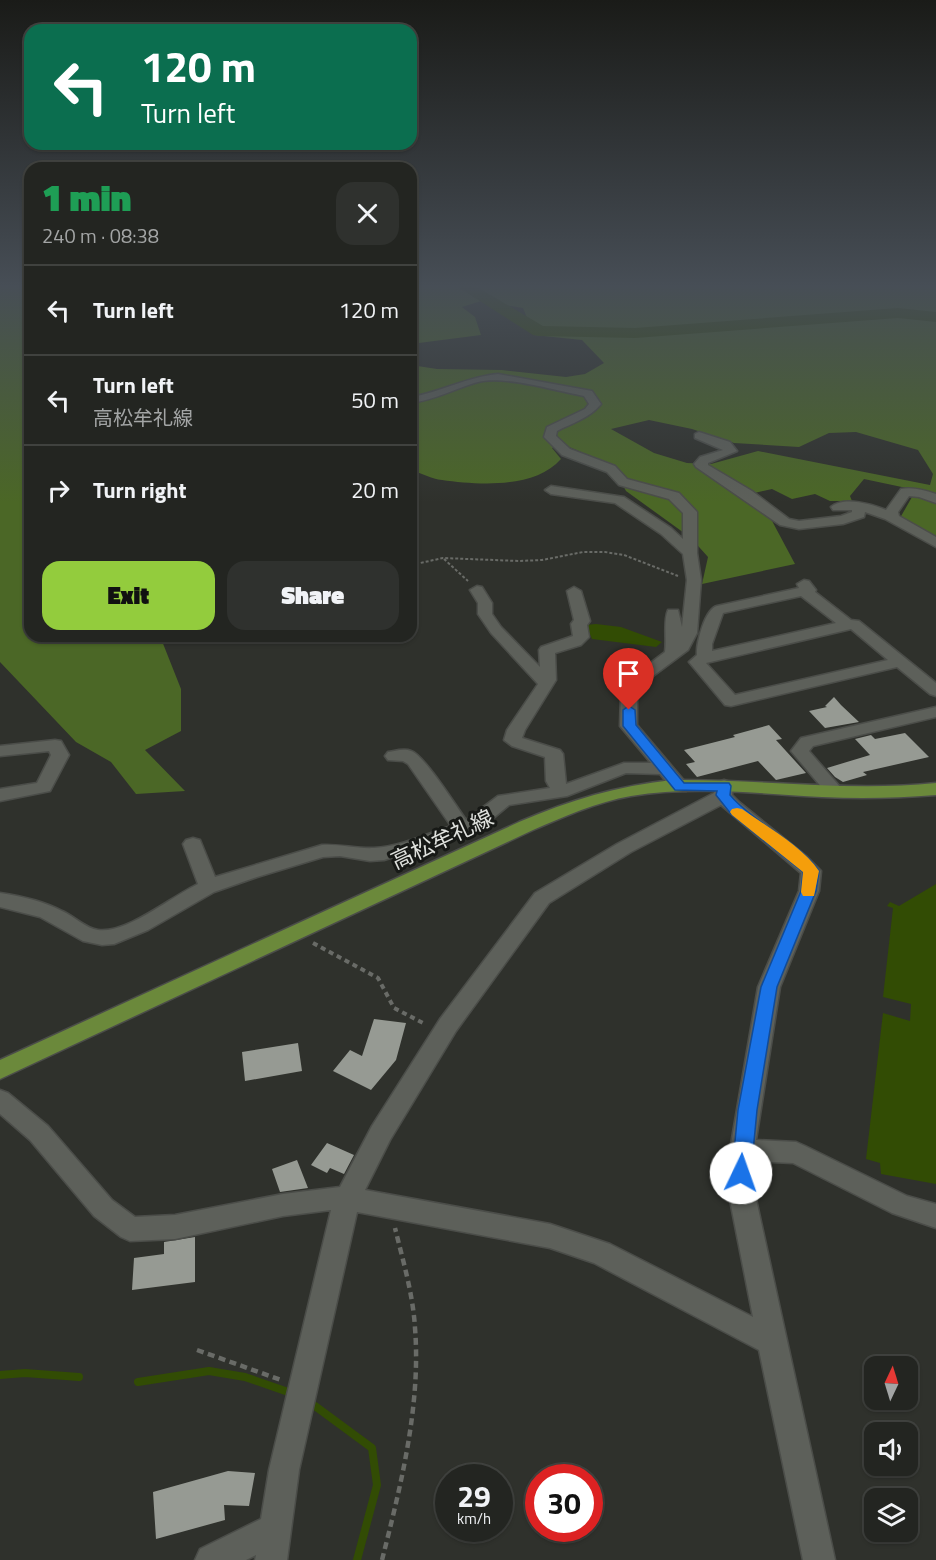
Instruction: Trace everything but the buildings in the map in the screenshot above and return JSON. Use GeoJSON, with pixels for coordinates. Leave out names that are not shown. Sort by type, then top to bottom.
{"type":"FeatureCollection","features":[{"type":"Feature","properties":{"kind":"main road","name":"高松牟礼線"},"geometry":{"type":"LineString","coordinates":[[0,1070],[562,811],[598,798],[635,790],[680,787],[724,791],[898,794],[936,789]]}},
{"type":"Feature","properties":{"kind":"street"},"geometry":{"type":"LineString","coordinates":[[417,399],[432,397],[477,379],[498,377],[588,393],[595,404],[589,411],[551,429],[550,437],[566,452],[611,469],[623,482],[675,496],[690,512],[690,553],[694,580],[689,633],[682,646],[643,676],[629,694],[629,726],[680,787]]}},
{"type":"Feature","properties":{"kind":"street"},"geometry":{"type":"LineString","coordinates":[[699,436],[726,445],[731,451],[704,460],[700,464],[785,522],[799,525],[843,520],[859,514],[858,507]]}},
{"type":"Feature","properties":{"kind":"street"},"geometry":{"type":"LineString","coordinates":[[551,490],[619,500],[666,531],[690,553]]}},
{"type":"Feature","properties":{"kind":"street"},"geometry":{"type":"LineString","coordinates":[[894,519],[891,512],[905,492],[921,493],[936,499]]}},
{"type":"Feature","properties":{"kind":"street"},"geometry":{"type":"LineString","coordinates":[[838,507],[858,507],[880,511],[936,543]]}},
{"type":"Feature","properties":{"kind":"street"},"geometry":{"type":"LineString","coordinates":[[705,657],[704,644],[717,609],[804,588],[848,625]]}},
{"type":"Feature","properties":{"kind":"street"},"geometry":{"type":"LineString","coordinates":[[477,590],[485,603],[485,614],[496,630],[546,683]]}},
{"type":"Feature","properties":{"kind":"street"},"geometry":{"type":"LineString","coordinates":[[561,792],[555,781],[554,754],[521,745],[513,740],[516,730],[548,680],[547,650],[576,642],[581,637],[579,624],[582,621],[574,591]]}},
{"type":"Feature","properties":{"kind":"street"},"geometry":{"type":"LineString","coordinates":[[673,613],[675,635],[673,654]]}},
{"type":"Feature","properties":{"kind":"street"},"geometry":{"type":"LineString","coordinates":[[900,662],[731,701],[697,663],[705,657],[854,624],[936,691]]}},
{"type":"Feature","properties":{"kind":"street"},"geometry":{"type":"LineString","coordinates":[[835,792],[800,751],[807,742],[936,712]]}},
{"type":"Feature","properties":{"kind":"street"},"geometry":{"type":"LineString","coordinates":[[0,751],[55,745],[60,755],[44,787],[0,795]]}},
{"type":"Feature","properties":{"kind":"street"},"geometry":{"type":"LineString","coordinates":[[394,756],[407,755],[414,760],[463,829]]}},
{"type":"Feature","properties":{"kind":"street"},"geometry":{"type":"LineString","coordinates":[[0,900],[41,910],[63,920],[81,934],[100,938],[115,936],[131,930],[174,903],[209,886],[322,851],[384,854],[463,829],[478,821],[504,800],[561,792],[614,770],[635,767],[665,769]]}},
{"type":"Feature","properties":{"kind":"street"},"geometry":{"type":"LineString","coordinates":[[271,1560],[284,1470],[347,1199],[381,1133],[443,1033],[542,898],[724,791],[736,811],[797,857],[811,871],[809,891],[769,987],[742,1150],[741,1190],[819,1560]]}},
{"type":"Feature","properties":{"kind":"street"},"geometry":{"type":"LineString","coordinates":[[193,844],[209,886]]}},
{"type":"Feature","properties":{"kind":"street"},"geometry":{"type":"LineString","coordinates":[[0,1100],[39,1133],[103,1208],[130,1229],[175,1227],[283,1205],[339,1198],[390,1205],[550,1236],[601,1253],[771,1341]]}},
{"type":"Feature","properties":{"kind":"street"},"geometry":{"type":"LineString","coordinates":[[742,1150],[796,1153],[901,1204],[936,1216]]}},
{"type":"Feature","properties":{"kind":"street"},"geometry":{"type":"LineString","coordinates":[[211,1560],[275,1529]]}},
{"type":"Feature","properties":{"kind":"path"},"geometry":{"type":"LineString","coordinates":[[417,564],[443,558],[542,560],[583,552],[605,552],[624,555],[668,573],[694,580]]}},
{"type":"Feature","properties":{"kind":"path"},"geometry":{"type":"LineString","coordinates":[[443,558],[477,590]]}},
{"type":"Feature","properties":{"kind":"path"},"geometry":{"type":"LineString","coordinates":[[296,933],[378,978],[394,1008],[443,1033]]}},
{"type":"Feature","properties":{"kind":"path"},"geometry":{"type":"LineString","coordinates":[[382,1560],[402,1479],[416,1340],[410,1298],[390,1205]]}},
{"type":"Feature","properties":{"kind":"path"},"geometry":{"type":"LineString","coordinates":[[197,1350],[303,1388]]}},
{"type":"Feature","properties":{"kind":"shaded area"},"geometry":{"type":"Polygon","coordinates":[[[0,357],[24,357],[24,642],[162,642],[181,689],[181,731],[145,750],[185,791],[136,794],[111,762],[76,742],[0,662],[0,357]]]}},
{"type":"Feature","properties":{"kind":"shaded area"},"geometry":{"type":"Polygon","coordinates":[[[598,357],[936,357],[936,538],[900,518],[916,490],[864,479],[850,496],[852,501],[830,501],[815,494],[792,499],[772,489],[746,495],[771,519],[795,564],[702,584],[708,557],[691,538],[626,491],[612,465],[562,444],[552,448],[561,459],[550,469],[521,480],[505,483],[456,482],[417,472],[417,366],[437,369],[502,370],[566,377],[585,374],[604,363],[598,357]],[[649,420],[611,429],[654,453],[687,463],[711,464],[758,451],[930,485],[933,474],[918,450],[856,432],[829,433],[799,447],[734,443],[692,429],[649,420]]]}},
{"type":"Feature","properties":{"kind":"shaded area"},"geometry":{"type":"Polygon","coordinates":[[[586,625],[621,627],[662,642],[656,647],[592,639],[586,625]]]}},
{"type":"Feature","properties":{"kind":"shaded area"},"geometry":{"type":"Polygon","coordinates":[[[936,884],[936,1184],[881,1174],[880,1163],[866,1159],[883,1013],[910,1021],[911,1004],[883,997],[893,908],[887,906],[890,902],[899,906],[936,884]]]}},
{"type":"Feature","properties":{"kind":"waterway"},"geometry":{"type":"LineString","coordinates":[[138,1382],[209,1371],[245,1377],[294,1394]]}},
{"type":"Feature","properties":{"kind":"waterway"},"geometry":{"type":"LineString","coordinates":[[0,1375],[25,1373],[79,1377]]}},
{"type":"Feature","properties":{"kind":"waterway"},"geometry":{"type":"LineString","coordinates":[[315,1406],[372,1448],[377,1485],[357,1560]]}},
{"type":"Feature","properties":{"kind":"slow traffic"},"geometry":{"type":"LineString","coordinates":[[737,812],[797,857],[811,871],[808,892]]}},
{"type":"Feature","properties":{"kind":"route"},"geometry":{"type":"LineString","coordinates":[[629,710],[629,726],[680,787],[724,786],[723,795],[736,811],[797,857],[811,871],[809,891],[769,987],[747,1110],[741,1173]]}}]}
